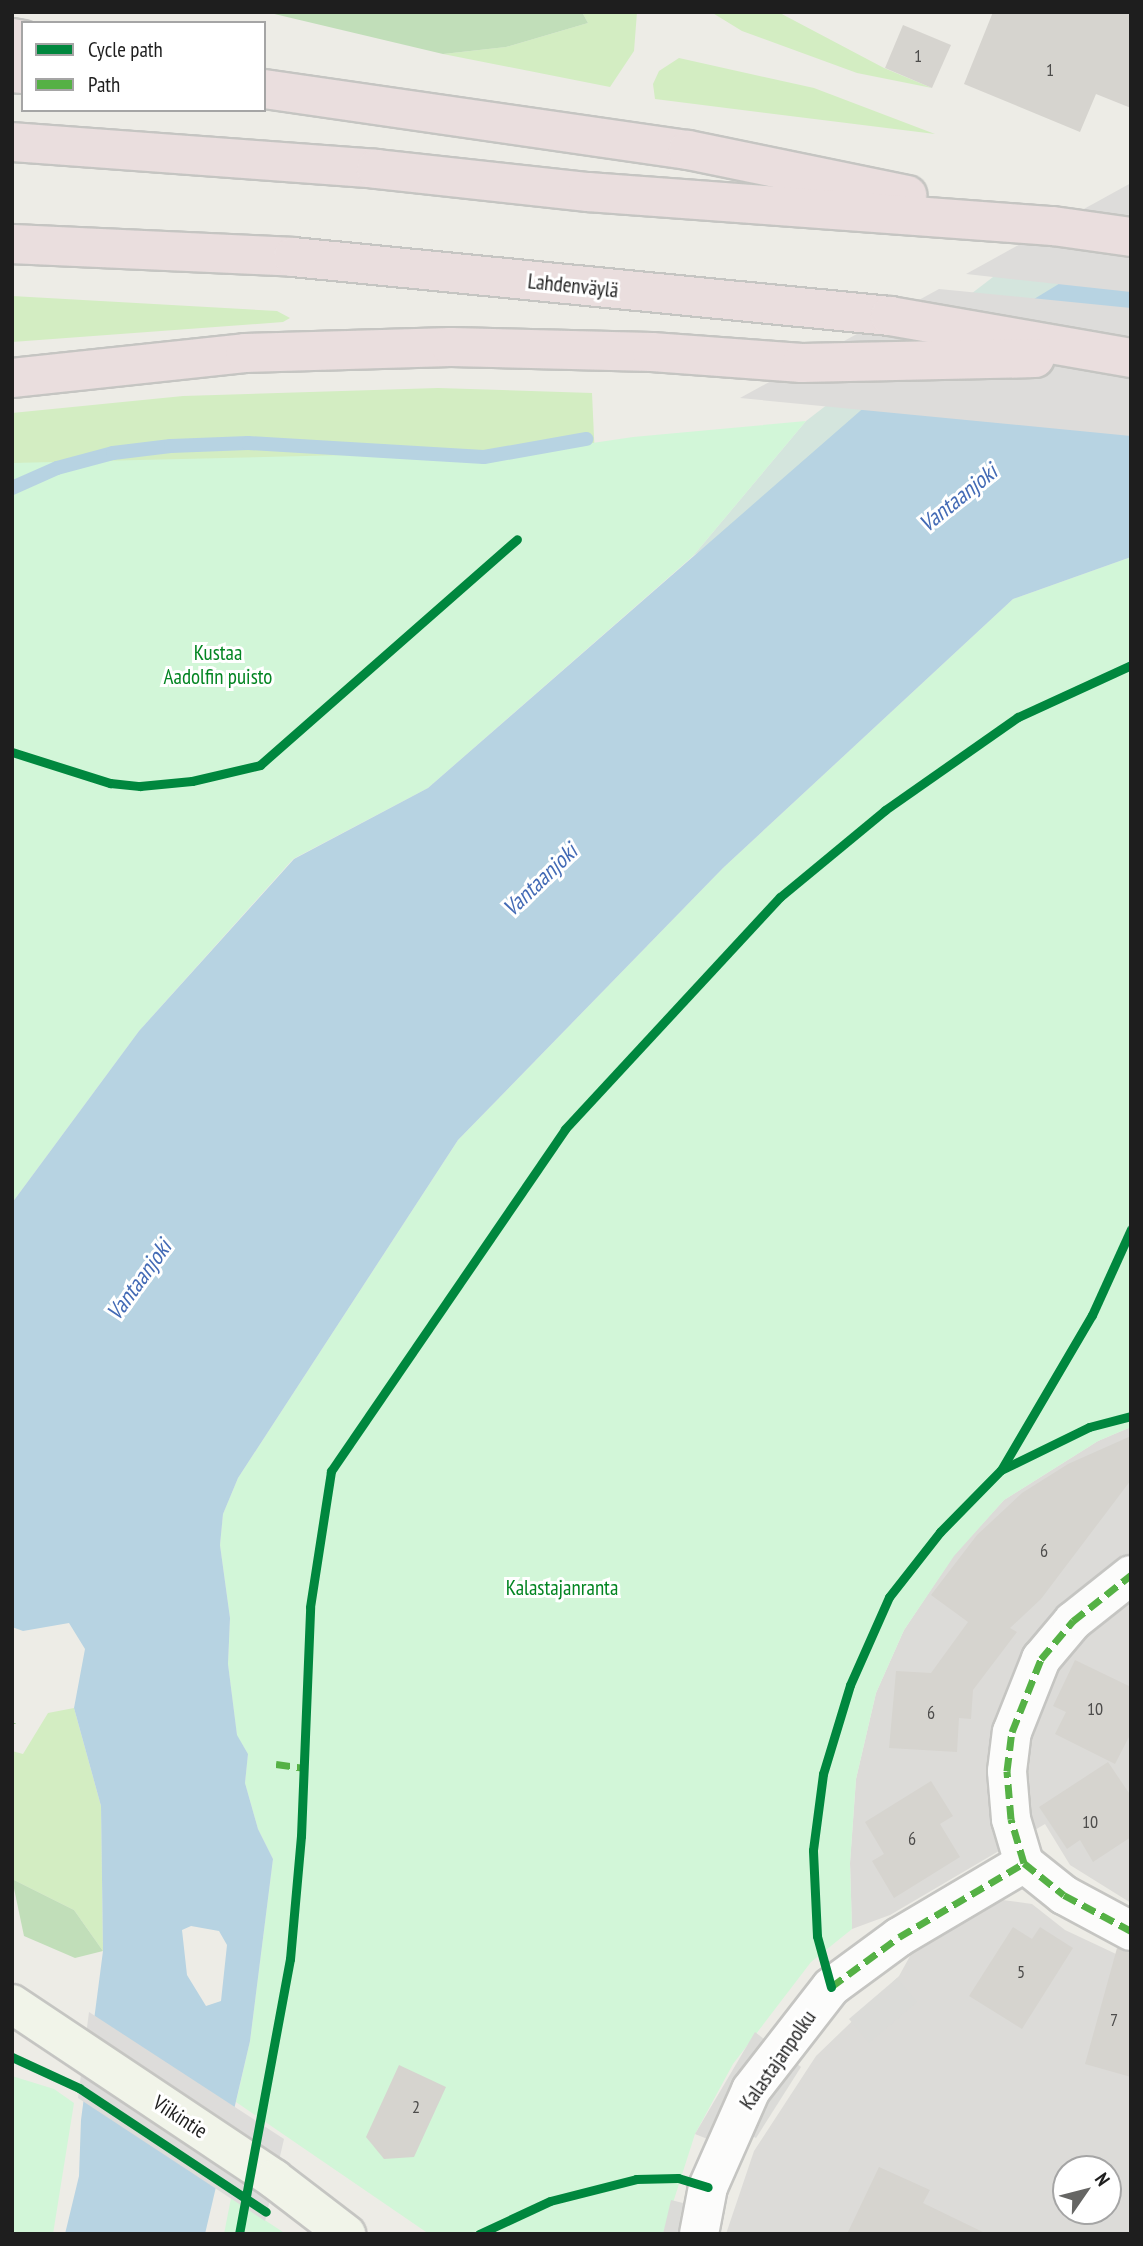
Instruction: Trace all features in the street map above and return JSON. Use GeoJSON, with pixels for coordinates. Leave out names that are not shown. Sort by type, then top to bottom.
{"type":"FeatureCollection","features":[{"type":"Feature","properties":{"kind":"highway"},"geometry":{"type":"LineString","coordinates":[[274,93],[688,150],[1053,226],[1131,237]]}},
{"type":"Feature","properties":{"kind":"highway"},"geometry":{"type":"LineString","coordinates":[[12,142],[376,169],[602,193],[1053,226]]}},
{"type":"Feature","properties":{"kind":"highway","name":"Lahdenväylä"},"geometry":{"type":"LineString","coordinates":[[12,244],[293,257],[890,316],[1124,357]]}},
{"type":"Feature","properties":{"kind":"highway"},"geometry":{"type":"LineString","coordinates":[[12,377],[245,353],[452,347],[652,352],[802,363],[1124,357]]}},
{"type":"Feature","properties":{"kind":"main road","name":"Viikintie"},"geometry":{"type":"LineString","coordinates":[[12,2004],[274,2179],[346,2234]]}},
{"type":"Feature","properties":{"kind":"street"},"geometry":{"type":"LineString","coordinates":[[1131,1575],[1073,1620],[1041,1659],[1012,1732],[1006,1771],[1011,1819],[1024,1863],[1064,1895],[1131,1931]]}},
{"type":"Feature","properties":{"kind":"street","name":"Kalastajanpolku"},"geometry":{"type":"LineString","coordinates":[[699,2234],[708,2187],[751,2090],[831,1987],[899,1937],[1024,1863]]}},
{"type":"Feature","properties":{"kind":"shaded area"},"geometry":{"type":"Polygon","coordinates":[[[1131,240],[693,556],[806,421],[1006,267],[1131,240]]]}},
{"type":"Feature","properties":{"kind":"shaded area"},"geometry":{"type":"Polygon","coordinates":[[[1131,1427],[1131,1903],[1070,1865],[1045,1824],[890,1915],[852,1929],[850,1863],[856,1779],[876,1693],[904,1630],[954,1555],[1004,1500],[1098,1441],[1131,1427]]]}},
{"type":"Feature","properties":{"kind":"shaded area"},"geometry":{"type":"Polygon","coordinates":[[[995,1899],[1032,1904],[1065,1930],[1131,1961],[1131,2234],[726,2234],[754,2151],[816,2056],[899,1976],[915,1947],[995,1899]]]}},
{"type":"Feature","properties":{"kind":"shaded area"},"geometry":{"type":"Polygon","coordinates":[[[897,1978],[917,2002],[869,2043],[849,2019],[897,1978]]]}},
{"type":"Feature","properties":{"kind":"shaded area"},"geometry":{"type":"Polygon","coordinates":[[[755,2032],[769,2043],[710,2140],[695,2134],[755,2032]]]}},
{"type":"Feature","properties":{"kind":"shaded area"},"geometry":{"type":"Polygon","coordinates":[[[789,2057],[801,2067],[756,2138],[741,2130],[789,2057]]]}},
{"type":"Feature","properties":{"kind":"shaded area"},"geometry":{"type":"Polygon","coordinates":[[[671,2200],[687,2204],[679,2234],[663,2234],[671,2200]]]}},
{"type":"Feature","properties":{"kind":"green space"},"geometry":{"type":"Polygon","coordinates":[[[266,12],[582,12],[588,23],[506,47],[443,54],[266,12]]]}},
{"type":"Feature","properties":{"kind":"green space"},"geometry":{"type":"Polygon","coordinates":[[[582,12],[637,12],[634,51],[610,87],[443,54],[506,47],[588,23],[582,12]]]}},
{"type":"Feature","properties":{"kind":"green space"},"geometry":{"type":"Polygon","coordinates":[[[711,12],[778,12],[884,68],[932,88],[857,73],[742,31],[711,12]]]}},
{"type":"Feature","properties":{"kind":"green space"},"geometry":{"type":"Polygon","coordinates":[[[679,58],[814,88],[935,134],[655,99],[653,84],[659,71],[679,58]]]}},
{"type":"Feature","properties":{"kind":"green space"},"geometry":{"type":"Polygon","coordinates":[[[12,296],[277,311],[290,318],[283,322],[12,342],[12,296]]]}},
{"type":"Feature","properties":{"kind":"green space"},"geometry":{"type":"Polygon","coordinates":[[[438,388],[592,393],[595,459],[12,737],[12,413],[183,396],[438,388]]]}},
{"type":"Feature","properties":{"kind":"green space","name":"Kustaa Aadolfin puisto"},"geometry":{"type":"Polygon","coordinates":[[[806,421],[693,556],[428,788],[293,859],[139,1031],[12,1203],[12,463],[347,455],[477,460],[633,437],[806,421]]]}},
{"type":"Feature","properties":{"kind":"green space","name":"Kalastajanranta"},"geometry":{"type":"Polygon","coordinates":[[[1131,557],[1131,1427],[1098,1441],[1004,1500],[954,1556],[904,1630],[876,1693],[856,1779],[850,1863],[852,1929],[811,1962],[733,2064],[695,2134],[663,2234],[429,2234],[236,2102],[250,2041],[273,1859],[258,1829],[245,1783],[248,1754],[237,1736],[228,1664],[230,1618],[220,1545],[223,1514],[238,1478],[458,1140],[723,868],[1013,599],[1131,557]]]}},
{"type":"Feature","properties":{"kind":"green space"},"geometry":{"type":"Polygon","coordinates":[[[74,1708],[101,1806],[103,1951],[74,1910],[12,1879],[12,1751],[23,1754],[48,1713],[74,1708]]]}},
{"type":"Feature","properties":{"kind":"green space"},"geometry":{"type":"Polygon","coordinates":[[[12,1879],[74,1910],[103,1951],[75,1958],[24,1936],[12,1879]]]}},
{"type":"Feature","properties":{"kind":"green space"},"geometry":{"type":"Polygon","coordinates":[[[12,2076],[54,2089],[74,2103],[53,2234],[12,2234],[12,2076]]]}},
{"type":"Feature","properties":{"kind":"green space"},"geometry":{"type":"Polygon","coordinates":[[[231,2198],[286,2234],[224,2234],[231,2198]]]}},
{"type":"Feature","properties":{"kind":"water","name":"Vantaanjoki"},"geometry":{"type":"Polygon","coordinates":[[[1131,240],[1131,557],[1013,599],[723,868],[458,1140],[238,1478],[223,1514],[220,1545],[230,1618],[228,1664],[237,1735],[248,1754],[245,1783],[258,1829],[273,1859],[250,2041],[205,2234],[65,2234],[79,2176],[81,2120],[103,1951],[101,1806],[74,1708],[85,1649],[69,1623],[23,1631],[12,1627],[12,1203],[139,1031],[294,859],[428,788],[883,391],[1131,240]],[[191,1926],[182,1930],[187,1975],[206,2006],[221,2001],[227,1945],[219,1931],[191,1926]]]}},
{"type":"Feature","properties":{"kind":"pier"},"geometry":{"type":"Polygon","coordinates":[[[1131,183],[1131,292],[966,274],[1053,226],[1131,183]]]}},
{"type":"Feature","properties":{"kind":"pier"},"geometry":{"type":"Polygon","coordinates":[[[939,289],[1131,308],[1131,436],[740,398],[939,289]]]}},
{"type":"Feature","properties":{"kind":"pier"},"geometry":{"type":"Polygon","coordinates":[[[89,2012],[284,2139],[265,2221],[78,2098],[89,2012]]]}},
{"type":"Feature","properties":{"kind":"building"},"geometry":{"type":"Polygon","coordinates":[[[993,12],[1131,12],[1131,108],[1096,94],[1080,132],[964,84],[993,12]]]}},
{"type":"Feature","properties":{"kind":"building"},"geometry":{"type":"Polygon","coordinates":[[[903,25],[951,45],[932,88],[885,68],[903,25]]]}},
{"type":"Feature","properties":{"kind":"building"},"geometry":{"type":"Polygon","coordinates":[[[1131,1436],[1131,1480],[1041,1599],[1010,1628],[1017,1632],[973,1690],[971,1719],[959,1718],[957,1752],[889,1748],[896,1671],[931,1673],[968,1622],[931,1595],[977,1535],[1022,1493],[1068,1464],[1131,1436]]]}},
{"type":"Feature","properties":{"kind":"building"},"geometry":{"type":"Polygon","coordinates":[[[1075,1660],[1131,1687],[1131,1733],[1115,1764],[1055,1734],[1066,1712],[1053,1706],[1075,1660]]]}},
{"type":"Feature","properties":{"kind":"building"},"geometry":{"type":"Polygon","coordinates":[[[1108,1762],[1131,1796],[1131,1837],[1093,1862],[1080,1840],[1067,1849],[1039,1807],[1108,1762]]]}},
{"type":"Feature","properties":{"kind":"building"},"geometry":{"type":"Polygon","coordinates":[[[931,1781],[953,1816],[940,1824],[960,1857],[894,1898],[872,1861],[884,1854],[865,1822],[931,1781]]]}},
{"type":"Feature","properties":{"kind":"building"},"geometry":{"type":"Polygon","coordinates":[[[1013,1927],[1032,1939],[1040,1927],[1073,1948],[1022,2029],[969,1996],[1013,1927]]]}},
{"type":"Feature","properties":{"kind":"building"},"geometry":{"type":"Polygon","coordinates":[[[1117,1948],[1131,1953],[1131,2077],[1085,2064],[1117,1948]]]}},
{"type":"Feature","properties":{"kind":"building"},"geometry":{"type":"Polygon","coordinates":[[[399,2065],[446,2087],[414,2157],[384,2159],[366,2137],[399,2065]]]}},
{"type":"Feature","properties":{"kind":"building"},"geometry":{"type":"Polygon","coordinates":[[[879,2167],[930,2190],[923,2203],[987,2234],[847,2234],[879,2167]]]}},
{"type":"Feature","properties":{"kind":"waterway"},"geometry":{"type":"LineString","coordinates":[[12,488],[57,468],[113,453],[171,446],[248,443],[484,457],[586,439]]}},
{"type":"Feature","properties":{"kind":"marked path"},"geometry":{"type":"LineString","coordinates":[[1024,1863],[1011,1819],[1007,1771],[1012,1732],[1041,1659],[1073,1621],[1131,1575]]}},
{"type":"Feature","properties":{"kind":"marked path"},"geometry":{"type":"LineString","coordinates":[[276,1764],[304,1768]]}},
{"type":"Feature","properties":{"kind":"marked path"},"geometry":{"type":"LineString","coordinates":[[831,1987],[899,1937],[1024,1863],[1064,1895],[1131,1931]]}},
{"type":"Feature","properties":{"kind":"cycle path"},"geometry":{"type":"LineString","coordinates":[[12,752],[110,783],[140,786],[192,781],[260,765],[517,539]]}},
{"type":"Feature","properties":{"kind":"cycle path"},"geometry":{"type":"LineString","coordinates":[[239,2234],[290,1959],[301,1836],[310,1607],[331,1471],[565,1129],[780,897],[885,810],[1018,717],[1131,665]]}},
{"type":"Feature","properties":{"kind":"cycle path"},"geometry":{"type":"LineString","coordinates":[[831,1987],[817,1936],[813,1850],[823,1774],[850,1685],[889,1597],[940,1532],[1001,1470],[1092,1315],[1131,1229]]}},
{"type":"Feature","properties":{"kind":"cycle path"},"geometry":{"type":"LineString","coordinates":[[1001,1470],[1089,1427],[1131,1416]]}},
{"type":"Feature","properties":{"kind":"cycle path"},"geometry":{"type":"LineString","coordinates":[[12,2057],[79,2088],[266,2212]]}},
{"type":"Feature","properties":{"kind":"cycle path"},"geometry":{"type":"LineString","coordinates":[[479,2234],[550,2201],[636,2179],[678,2178],[708,2187]]}}]}
